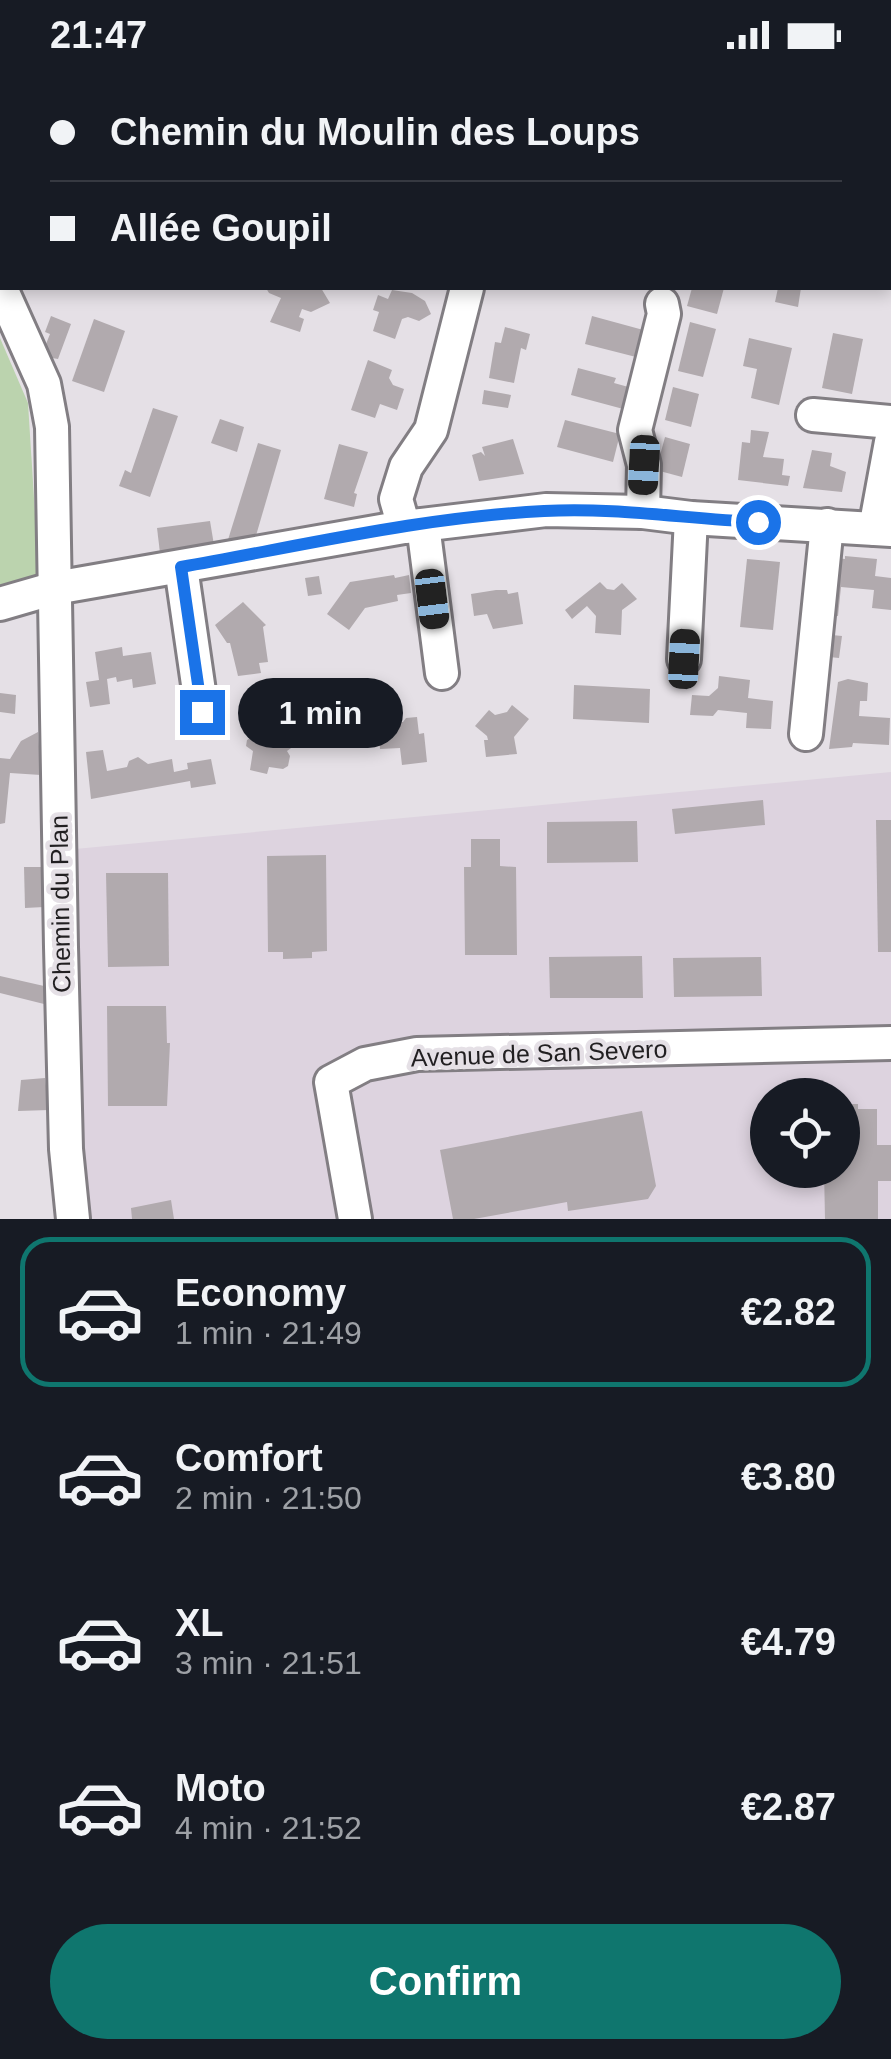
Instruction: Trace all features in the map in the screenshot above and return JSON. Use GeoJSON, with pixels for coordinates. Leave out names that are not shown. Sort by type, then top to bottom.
{"type":"FeatureCollection","features":[{"type":"Feature","properties":{"kind":"street","name":"Chemin du Plan"},"geometry":{"type":"LineString","coordinates":[[2,290],[44,384],[52,427],[66,1149],[73,1219]]}},
{"type":"Feature","properties":{"kind":"street"},"geometry":{"type":"LineString","coordinates":[[442,673],[413,526],[396,498],[406,467],[431,430],[466,290]]}},
{"type":"Feature","properties":{"kind":"street"},"geometry":{"type":"LineString","coordinates":[[643,512],[644,465],[635,430],[664,314],[662,304]]}},
{"type":"Feature","properties":{"kind":"street"},"geometry":{"type":"LineString","coordinates":[[814,415],[891,422]]}},
{"type":"Feature","properties":{"kind":"street"},"geometry":{"type":"LineString","coordinates":[[0,604],[56,588],[413,526],[546,510],[643,512],[883,530],[891,442]]}},
{"type":"Feature","properties":{"kind":"street"},"geometry":{"type":"LineString","coordinates":[[684,659],[691,518]]}},
{"type":"Feature","properties":{"kind":"street"},"geometry":{"type":"LineString","coordinates":[[806,734],[827,525]]}},
{"type":"Feature","properties":{"kind":"street"},"geometry":{"type":"LineString","coordinates":[[181,567],[202,712]]}},
{"type":"Feature","properties":{"kind":"street","name":"Avenue de San Severo"},"geometry":{"type":"LineString","coordinates":[[355,1219],[330,1082],[365,1064],[417,1054],[891,1043]]}},
{"type":"Feature","properties":{"kind":"shaded area"},"geometry":{"type":"Polygon","coordinates":[[[891,772],[891,1219],[88,1219],[75,1100],[75,849],[891,772]]]}},
{"type":"Feature","properties":{"kind":"green space"},"geometry":{"type":"Polygon","coordinates":[[[0,338],[28,403],[39,577],[0,587],[0,338]]]}},
{"type":"Feature","properties":{"kind":"building"},"geometry":{"type":"Polygon","coordinates":[[[267,290],[322,290],[330,303],[311,312],[302,309],[300,332],[270,322],[281,298],[267,290]]]}},
{"type":"Feature","properties":{"kind":"building"},"geometry":{"type":"Polygon","coordinates":[[[392,290],[412,293],[425,301],[431,314],[419,321],[402,319],[395,339],[373,331],[379,312],[373,310],[378,295],[388,299],[392,290]]]}},
{"type":"Feature","properties":{"kind":"building"},"geometry":{"type":"Polygon","coordinates":[[[691,290],[723,290],[717,314],[687,306],[691,290]]]}},
{"type":"Feature","properties":{"kind":"building"},"geometry":{"type":"Polygon","coordinates":[[[778,290],[801,290],[798,307],[775,302],[778,290]]]}},
{"type":"Feature","properties":{"kind":"building"},"geometry":{"type":"Polygon","coordinates":[[[51,316],[71,324],[58,359],[52,358],[46,344],[50,334],[45,332],[51,316]]]}},
{"type":"Feature","properties":{"kind":"building"},"geometry":{"type":"Polygon","coordinates":[[[592,316],[647,331],[640,358],[585,344],[592,316]]]}},
{"type":"Feature","properties":{"kind":"building"},"geometry":{"type":"Polygon","coordinates":[[[94,319],[125,331],[104,392],[72,381],[94,319]]]}},
{"type":"Feature","properties":{"kind":"building"},"geometry":{"type":"Polygon","coordinates":[[[690,322],[716,329],[703,377],[678,371],[690,322]]]}},
{"type":"Feature","properties":{"kind":"building"},"geometry":{"type":"Polygon","coordinates":[[[505,327],[530,334],[526,350],[521,348],[514,383],[489,378],[495,342],[501,343],[505,327]]]}},
{"type":"Feature","properties":{"kind":"building"},"geometry":{"type":"Polygon","coordinates":[[[833,333],[863,339],[852,394],[822,388],[833,333]]]}},
{"type":"Feature","properties":{"kind":"building"},"geometry":{"type":"Polygon","coordinates":[[[749,338],[792,348],[779,405],[751,398],[757,369],[743,366],[749,338]]]}},
{"type":"Feature","properties":{"kind":"building"},"geometry":{"type":"Polygon","coordinates":[[[368,360],[392,370],[389,378],[393,385],[404,389],[397,410],[380,404],[375,418],[351,410],[368,360]]]}},
{"type":"Feature","properties":{"kind":"building"},"geometry":{"type":"Polygon","coordinates":[[[578,368],[616,378],[614,383],[632,388],[627,410],[571,395],[578,368]]]}},
{"type":"Feature","properties":{"kind":"building"},"geometry":{"type":"Polygon","coordinates":[[[673,387],[699,394],[691,427],[665,420],[673,387]]]}},
{"type":"Feature","properties":{"kind":"building"},"geometry":{"type":"Polygon","coordinates":[[[484,390],[511,395],[508,408],[482,404],[484,390]]]}},
{"type":"Feature","properties":{"kind":"building"},"geometry":{"type":"Polygon","coordinates":[[[153,408],[178,416],[150,497],[119,486],[125,470],[131,473],[153,408]]]}},
{"type":"Feature","properties":{"kind":"building"},"geometry":{"type":"Polygon","coordinates":[[[220,419],[244,427],[237,452],[211,443],[220,419]]]}},
{"type":"Feature","properties":{"kind":"building"},"geometry":{"type":"Polygon","coordinates":[[[565,420],[620,434],[613,462],[557,447],[565,420]]]}},
{"type":"Feature","properties":{"kind":"building"},"geometry":{"type":"Polygon","coordinates":[[[751,430],[769,432],[763,457],[784,459],[782,475],[790,476],[788,486],[738,480],[742,442],[750,443],[751,430]]]}},
{"type":"Feature","properties":{"kind":"building"},"geometry":{"type":"Polygon","coordinates":[[[665,437],[690,444],[682,477],[656,470],[665,437]]]}},
{"type":"Feature","properties":{"kind":"building"},"geometry":{"type":"Polygon","coordinates":[[[513,439],[524,474],[479,481],[472,455],[481,452],[485,456],[482,447],[513,439]]]}},
{"type":"Feature","properties":{"kind":"building"},"geometry":{"type":"Polygon","coordinates":[[[258,443],[281,450],[255,539],[227,543],[258,443]]]}},
{"type":"Feature","properties":{"kind":"building"},"geometry":{"type":"Polygon","coordinates":[[[339,444],[368,452],[354,493],[354,507],[324,499],[339,444]]]}},
{"type":"Feature","properties":{"kind":"building"},"geometry":{"type":"Polygon","coordinates":[[[812,450],[832,453],[830,466],[846,472],[842,492],[803,488],[812,450]]]}},
{"type":"Feature","properties":{"kind":"building"},"geometry":{"type":"Polygon","coordinates":[[[210,521],[214,545],[160,553],[157,528],[210,521]]]}},
{"type":"Feature","properties":{"kind":"building"},"geometry":{"type":"Polygon","coordinates":[[[828,557],[877,559],[875,576],[891,578],[891,610],[872,608],[874,590],[841,587],[832,635],[842,636],[839,658],[819,656],[828,557]]]}},
{"type":"Feature","properties":{"kind":"building"},"geometry":{"type":"Polygon","coordinates":[[[747,559],[780,562],[773,630],[740,627],[747,559]]]}},
{"type":"Feature","properties":{"kind":"building"},"geometry":{"type":"Polygon","coordinates":[[[409,575],[411,593],[397,595],[398,601],[365,608],[349,630],[327,614],[350,582],[409,575]]]}},
{"type":"Feature","properties":{"kind":"building"},"geometry":{"type":"Polygon","coordinates":[[[319,576],[322,594],[308,596],[305,578],[319,576]]]}},
{"type":"Feature","properties":{"kind":"building"},"geometry":{"type":"Polygon","coordinates":[[[600,582],[614,590],[622,583],[637,599],[622,610],[621,635],[595,633],[596,616],[587,606],[572,619],[565,610],[600,582]]]}},
{"type":"Feature","properties":{"kind":"building"},"geometry":{"type":"Polygon","coordinates":[[[518,592],[523,624],[493,629],[487,614],[474,616],[471,594],[518,592]]]}},
{"type":"Feature","properties":{"kind":"building"},"geometry":{"type":"Polygon","coordinates":[[[243,602],[266,625],[263,627],[268,662],[259,663],[261,673],[238,676],[230,643],[215,625],[243,602]]]}},
{"type":"Feature","properties":{"kind":"building"},"geometry":{"type":"Polygon","coordinates":[[[122,647],[123,656],[151,652],[156,684],[133,688],[132,679],[107,679],[110,704],[90,707],[86,682],[99,680],[95,652],[122,647]]]}},
{"type":"Feature","properties":{"kind":"building"},"geometry":{"type":"Polygon","coordinates":[[[719,676],[750,680],[748,698],[773,701],[771,729],[746,728],[747,713],[718,710],[713,716],[690,715],[692,695],[709,696],[718,688],[719,676]]]}},
{"type":"Feature","properties":{"kind":"building"},"geometry":{"type":"Polygon","coordinates":[[[848,679],[868,683],[867,701],[860,701],[859,716],[890,718],[889,745],[853,743],[852,747],[829,749],[838,682],[848,679]]]}},
{"type":"Feature","properties":{"kind":"building"},"geometry":{"type":"Polygon","coordinates":[[[574,685],[650,689],[649,723],[573,719],[574,685]]]}},
{"type":"Feature","properties":{"kind":"building"},"geometry":{"type":"Polygon","coordinates":[[[0,693],[16,695],[15,714],[0,712],[0,693]]]}},
{"type":"Feature","properties":{"kind":"building"},"geometry":{"type":"Polygon","coordinates":[[[512,705],[529,719],[514,737],[517,754],[486,757],[487,736],[475,726],[489,710],[495,715],[507,712],[512,705]]]}},
{"type":"Feature","properties":{"kind":"building"},"geometry":{"type":"Polygon","coordinates":[[[417,717],[419,734],[424,733],[427,762],[402,765],[400,748],[380,749],[377,721],[403,722],[417,717]]]}},
{"type":"Feature","properties":{"kind":"building"},"geometry":{"type":"Polygon","coordinates":[[[38,732],[41,775],[10,773],[5,823],[0,824],[0,758],[10,759],[21,741],[38,732]]]}},
{"type":"Feature","properties":{"kind":"building"},"geometry":{"type":"Polygon","coordinates":[[[257,734],[281,742],[295,735],[298,743],[287,751],[288,766],[269,767],[267,774],[250,770],[253,751],[246,746],[247,740],[257,734]]]}},
{"type":"Feature","properties":{"kind":"building"},"geometry":{"type":"Polygon","coordinates":[[[103,750],[107,771],[127,767],[129,761],[138,757],[148,764],[172,759],[174,772],[188,769],[187,763],[211,759],[216,784],[191,788],[190,781],[91,799],[86,752],[103,750]]]}},
{"type":"Feature","properties":{"kind":"building"},"geometry":{"type":"Polygon","coordinates":[[[763,800],[765,825],[675,834],[672,809],[763,800]]]}},
{"type":"Feature","properties":{"kind":"building"},"geometry":{"type":"Polygon","coordinates":[[[876,820],[891,820],[891,952],[878,952],[876,820]]]}},
{"type":"Feature","properties":{"kind":"building"},"geometry":{"type":"Polygon","coordinates":[[[637,821],[638,862],[547,863],[547,822],[637,821]]]}},
{"type":"Feature","properties":{"kind":"building"},"geometry":{"type":"Polygon","coordinates":[[[471,839],[500,839],[500,866],[516,867],[517,955],[465,955],[464,867],[471,867],[471,839]]]}},
{"type":"Feature","properties":{"kind":"building"},"geometry":{"type":"Polygon","coordinates":[[[326,855],[327,951],[312,952],[312,958],[283,959],[283,952],[268,952],[267,856],[326,855]]]}},
{"type":"Feature","properties":{"kind":"building"},"geometry":{"type":"Polygon","coordinates":[[[24,867],[44,867],[44,907],[25,908],[24,867]]]}},
{"type":"Feature","properties":{"kind":"building"},"geometry":{"type":"Polygon","coordinates":[[[106,873],[168,873],[169,966],[108,967],[106,873]]]}},
{"type":"Feature","properties":{"kind":"building"},"geometry":{"type":"Polygon","coordinates":[[[642,956],[643,998],[550,998],[549,957],[642,956]]]}},
{"type":"Feature","properties":{"kind":"building"},"geometry":{"type":"Polygon","coordinates":[[[761,957],[762,996],[674,997],[673,958],[761,957]]]}},
{"type":"Feature","properties":{"kind":"building"},"geometry":{"type":"Polygon","coordinates":[[[0,976],[44,986],[44,1004],[0,993],[0,976]]]}},
{"type":"Feature","properties":{"kind":"building"},"geometry":{"type":"Polygon","coordinates":[[[107,1006],[166,1006],[170,1043],[167,1106],[108,1106],[107,1006]]]}},
{"type":"Feature","properties":{"kind":"building"},"geometry":{"type":"Polygon","coordinates":[[[45,1078],[49,1110],[18,1111],[21,1080],[45,1078]]]}},
{"type":"Feature","properties":{"kind":"building"},"geometry":{"type":"Polygon","coordinates":[[[860,1109],[877,1109],[877,1145],[891,1145],[891,1181],[878,1181],[878,1219],[825,1219],[824,1188],[860,1188],[860,1109]]]}},
{"type":"Feature","properties":{"kind":"building"},"geometry":{"type":"Polygon","coordinates":[[[642,1111],[656,1186],[648,1199],[568,1211],[567,1202],[474,1219],[453,1219],[440,1150],[642,1111]]]}},
{"type":"Feature","properties":{"kind":"building"},"geometry":{"type":"Polygon","coordinates":[[[171,1200],[174,1219],[132,1219],[131,1208],[171,1200]]]}},
{"type":"Feature","properties":{"kind":"route"},"geometry":{"type":"LineString","coordinates":[[202,712],[181,567],[404,527],[546,510],[643,512],[758,522]]}}]}
